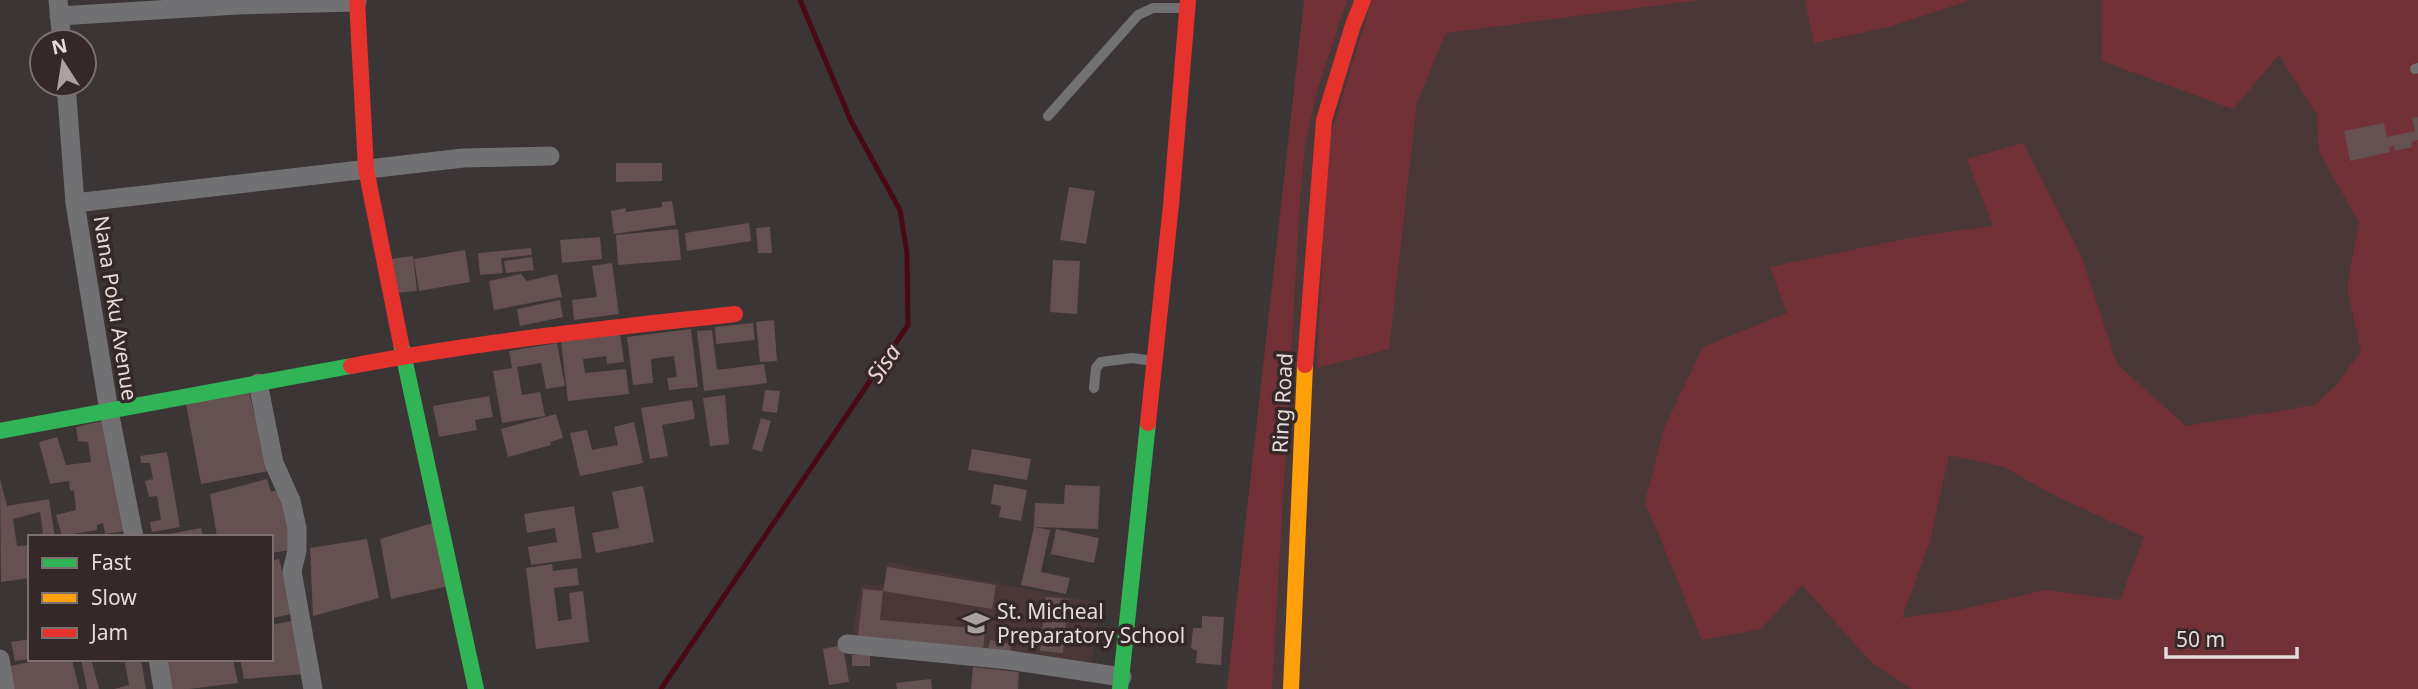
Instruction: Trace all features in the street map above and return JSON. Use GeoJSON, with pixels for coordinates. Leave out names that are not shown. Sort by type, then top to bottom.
{"type":"FeatureCollection","features":[{"type":"Feature","properties":{"kind":"street","name":"Ring Road"},"geometry":{"type":"LineString","coordinates":[[1291,689],[1302,401],[1324,120],[1363,0]]}},
{"type":"Feature","properties":{"kind":"street"},"geometry":{"type":"LineString","coordinates":[[60,28],[58,8],[357,1],[366,169],[403,356],[476,689]]}},
{"type":"Feature","properties":{"kind":"street"},"geometry":{"type":"LineString","coordinates":[[847,645],[1009,660],[1121,683],[1155,361],[1188,4]]}},
{"type":"Feature","properties":{"kind":"street","name":"Nana Poku Avenue"},"geometry":{"type":"LineString","coordinates":[[67,98],[75,203],[109,411],[134,535]]}},
{"type":"Feature","properties":{"kind":"street"},"geometry":{"type":"LineString","coordinates":[[75,203],[463,158],[550,156]]}},
{"type":"Feature","properties":{"kind":"street"},"geometry":{"type":"LineString","coordinates":[[0,431],[403,356],[593,329],[735,314]]}},
{"type":"Feature","properties":{"kind":"street"},"geometry":{"type":"LineString","coordinates":[[258,383],[274,463],[291,501],[297,528],[297,551],[292,571],[313,689]]}},
{"type":"Feature","properties":{"kind":"street"},"geometry":{"type":"LineString","coordinates":[[0,659],[5,689]]}},
{"type":"Feature","properties":{"kind":"street"},"geometry":{"type":"LineString","coordinates":[[158,661],[163,689]]}},
{"type":"Feature","properties":{"kind":"lane"},"geometry":{"type":"LineString","coordinates":[[1048,116],[1138,15],[1153,8],[1188,4]]}},
{"type":"Feature","properties":{"kind":"lane"},"geometry":{"type":"LineString","coordinates":[[1094,388],[1096,368],[1101,362],[1132,358],[1155,361]]}},
{"type":"Feature","properties":{"kind":"shaded area"},"geometry":{"type":"Polygon","coordinates":[[[1304,0],[1347,0],[1317,91],[1305,144],[1272,689],[1227,689],[1304,0]]]}},
{"type":"Feature","properties":{"kind":"shaded area"},"geometry":{"type":"Polygon","coordinates":[[[1305,0],[2418,0],[2418,689],[1229,689],[1305,0]]]}},
{"type":"Feature","properties":{"kind":"shaded area"},"geometry":{"type":"Polygon","coordinates":[[[1372,0],[1699,0],[1446,33],[1417,102],[1389,349],[1317,368],[1328,144],[1372,0]]]}},
{"type":"Feature","properties":{"kind":"shaded area"},"geometry":{"type":"Polygon","coordinates":[[[1805,0],[1971,0],[1889,27],[1814,43],[1805,0]]]}},
{"type":"Feature","properties":{"kind":"shaded area"},"geometry":{"type":"Polygon","coordinates":[[[2101,0],[2418,0],[2418,689],[1912,689],[1872,663],[1802,585],[1761,629],[1702,640],[1645,502],[1664,428],[1703,347],[1787,313],[1770,267],[1919,236],[1993,226],[1967,159],[2023,143],[2081,255],[2117,364],[2186,426],[2315,405],[2338,383],[2361,351],[2347,287],[2359,223],[2319,151],[2317,115],[2279,55],[2233,109],[2102,61],[2101,0]],[[1949,455],[1930,541],[1902,618],[1958,610],[2046,590],[2120,600],[2144,537],[2050,493],[2004,467],[1949,455]]]}},
{"type":"Feature","properties":{"kind":"shaded area","name":"St. Micheal Preparatory School"},"geometry":{"type":"Polygon","coordinates":[[[888,562],[1102,604],[1090,668],[851,643],[861,585],[884,585],[888,562]]]}},
{"type":"Feature","properties":{"kind":"building"},"geometry":{"type":"Polygon","coordinates":[[[2418,117],[2418,140],[2411,142],[2412,147],[2395,151],[2394,145],[2389,147],[2390,152],[2350,161],[2344,131],[2384,123],[2387,137],[2415,131],[2412,118],[2418,117]]]}},
{"type":"Feature","properties":{"kind":"building"},"geometry":{"type":"Polygon","coordinates":[[[616,163],[662,163],[662,181],[616,182],[616,163]]]}},
{"type":"Feature","properties":{"kind":"building"},"geometry":{"type":"Polygon","coordinates":[[[1069,187],[1095,191],[1086,244],[1060,240],[1069,187]]]}},
{"type":"Feature","properties":{"kind":"building"},"geometry":{"type":"Polygon","coordinates":[[[672,201],[676,225],[614,234],[611,211],[626,208],[626,212],[662,207],[662,202],[672,201]]]}},
{"type":"Feature","properties":{"kind":"building"},"geometry":{"type":"Polygon","coordinates":[[[749,223],[751,241],[687,251],[685,233],[749,223]]]}},
{"type":"Feature","properties":{"kind":"building"},"geometry":{"type":"Polygon","coordinates":[[[770,227],[772,253],[758,253],[756,228],[770,227]]]}},
{"type":"Feature","properties":{"kind":"building"},"geometry":{"type":"Polygon","coordinates":[[[678,229],[681,260],[618,265],[616,235],[678,229]]]}},
{"type":"Feature","properties":{"kind":"building"},"geometry":{"type":"Polygon","coordinates":[[[600,237],[602,259],[562,263],[560,240],[600,237]]]}},
{"type":"Feature","properties":{"kind":"building"},"geometry":{"type":"Polygon","coordinates":[[[531,248],[532,255],[501,258],[503,273],[480,275],[478,253],[531,248]]]}},
{"type":"Feature","properties":{"kind":"building"},"geometry":{"type":"Polygon","coordinates":[[[465,250],[470,282],[419,291],[414,259],[465,250]]]}},
{"type":"Feature","properties":{"kind":"building"},"geometry":{"type":"Polygon","coordinates":[[[413,256],[417,291],[395,293],[391,259],[413,256]]]}},
{"type":"Feature","properties":{"kind":"building"},"geometry":{"type":"Polygon","coordinates":[[[532,257],[534,270],[506,273],[504,261],[532,257]]]}},
{"type":"Feature","properties":{"kind":"building"},"geometry":{"type":"Polygon","coordinates":[[[1053,260],[1080,261],[1077,314],[1050,312],[1053,260]]]}},
{"type":"Feature","properties":{"kind":"building"},"geometry":{"type":"Polygon","coordinates":[[[612,263],[619,314],[574,320],[572,300],[597,297],[592,266],[612,263]]]}},
{"type":"Feature","properties":{"kind":"building"},"geometry":{"type":"Polygon","coordinates":[[[521,274],[527,281],[557,274],[562,297],[494,310],[489,281],[521,274]]]}},
{"type":"Feature","properties":{"kind":"building"},"geometry":{"type":"Polygon","coordinates":[[[560,300],[563,317],[520,326],[517,309],[560,300]]]}},
{"type":"Feature","properties":{"kind":"building"},"geometry":{"type":"Polygon","coordinates":[[[774,320],[777,361],[760,362],[756,322],[774,320]]]}},
{"type":"Feature","properties":{"kind":"building"},"geometry":{"type":"Polygon","coordinates":[[[753,323],[755,340],[716,344],[715,327],[753,323]]]}},
{"type":"Feature","properties":{"kind":"building"},"geometry":{"type":"Polygon","coordinates":[[[691,329],[698,387],[669,390],[667,378],[677,377],[674,356],[651,359],[653,383],[633,385],[627,337],[691,329]]]}},
{"type":"Feature","properties":{"kind":"building"},"geometry":{"type":"Polygon","coordinates":[[[712,330],[717,370],[764,364],[767,383],[704,391],[697,331],[712,330]]]}},
{"type":"Feature","properties":{"kind":"building"},"geometry":{"type":"Polygon","coordinates":[[[620,334],[624,362],[607,364],[606,356],[583,359],[585,373],[626,369],[629,394],[568,401],[561,342],[620,334]]]}},
{"type":"Feature","properties":{"kind":"building"},"geometry":{"type":"Polygon","coordinates":[[[557,343],[565,386],[546,389],[541,363],[517,367],[522,395],[540,392],[545,416],[502,423],[493,371],[512,368],[509,351],[557,343]]]}},
{"type":"Feature","properties":{"kind":"building"},"geometry":{"type":"Polygon","coordinates":[[[765,390],[780,391],[777,413],[762,411],[765,390]]]}},
{"type":"Feature","properties":{"kind":"building"},"geometry":{"type":"Polygon","coordinates":[[[249,392],[269,471],[201,484],[186,404],[249,392]]]}},
{"type":"Feature","properties":{"kind":"building"},"geometry":{"type":"Polygon","coordinates":[[[725,395],[729,444],[710,446],[703,398],[725,395]]]}},
{"type":"Feature","properties":{"kind":"building"},"geometry":{"type":"Polygon","coordinates":[[[489,396],[493,417],[475,420],[477,430],[439,437],[433,406],[489,396]]]}},
{"type":"Feature","properties":{"kind":"building"},"geometry":{"type":"Polygon","coordinates":[[[692,400],[695,419],[662,425],[668,456],[650,459],[641,408],[692,400]]]}},
{"type":"Feature","properties":{"kind":"building"},"geometry":{"type":"Polygon","coordinates":[[[556,414],[563,438],[550,442],[551,445],[508,457],[501,429],[556,414]]]}},
{"type":"Feature","properties":{"kind":"building"},"geometry":{"type":"Polygon","coordinates":[[[761,418],[771,421],[762,452],[752,449],[761,418]]]}},
{"type":"Feature","properties":{"kind":"building"},"geometry":{"type":"Polygon","coordinates":[[[103,421],[125,531],[105,534],[103,523],[97,525],[97,530],[62,535],[56,515],[76,510],[74,491],[70,490],[69,481],[50,484],[39,442],[57,437],[66,465],[91,462],[88,442],[78,441],[76,427],[103,421]]]}},
{"type":"Feature","properties":{"kind":"building"},"geometry":{"type":"Polygon","coordinates":[[[634,422],[643,463],[580,476],[570,433],[587,430],[592,450],[618,445],[614,427],[634,422]]]}},
{"type":"Feature","properties":{"kind":"building"},"geometry":{"type":"Polygon","coordinates":[[[972,449],[1031,459],[1027,480],[968,470],[972,449]]]}},
{"type":"Feature","properties":{"kind":"building"},"geometry":{"type":"Polygon","coordinates":[[[167,452],[180,527],[152,532],[150,522],[161,520],[157,496],[149,497],[145,481],[153,479],[150,463],[141,463],[140,456],[167,452]]]}},
{"type":"Feature","properties":{"kind":"building"},"geometry":{"type":"Polygon","coordinates":[[[0,479],[7,506],[49,499],[55,535],[39,535],[43,533],[40,512],[13,519],[17,546],[28,545],[28,578],[1,582],[0,479]]]}},
{"type":"Feature","properties":{"kind":"building"},"geometry":{"type":"Polygon","coordinates":[[[267,479],[271,492],[280,489],[291,520],[290,550],[273,553],[273,535],[217,535],[210,494],[267,479]]]}},
{"type":"Feature","properties":{"kind":"building"},"geometry":{"type":"Polygon","coordinates":[[[994,484],[1027,490],[1021,521],[999,517],[1001,506],[991,504],[994,484]]]}},
{"type":"Feature","properties":{"kind":"building"},"geometry":{"type":"Polygon","coordinates":[[[1065,485],[1100,486],[1098,529],[1034,527],[1035,503],[1064,504],[1065,485]]]}},
{"type":"Feature","properties":{"kind":"building"},"geometry":{"type":"Polygon","coordinates":[[[643,486],[654,542],[596,553],[592,533],[619,528],[612,492],[643,486]]]}},
{"type":"Feature","properties":{"kind":"building"},"geometry":{"type":"Polygon","coordinates":[[[574,506],[582,558],[531,565],[528,547],[557,542],[555,528],[527,533],[524,514],[574,506]]]}},
{"type":"Feature","properties":{"kind":"building"},"geometry":{"type":"Polygon","coordinates":[[[439,521],[453,585],[391,599],[380,539],[439,521]]]}},
{"type":"Feature","properties":{"kind":"building"},"geometry":{"type":"Polygon","coordinates":[[[1034,527],[1050,530],[1041,572],[1070,578],[1066,594],[1021,585],[1034,527]]]}},
{"type":"Feature","properties":{"kind":"building"},"geometry":{"type":"Polygon","coordinates":[[[201,528],[203,535],[164,535],[201,528]]]}},
{"type":"Feature","properties":{"kind":"building"},"geometry":{"type":"Polygon","coordinates":[[[1056,529],[1099,538],[1094,563],[1051,554],[1056,529]]]}},
{"type":"Feature","properties":{"kind":"building"},"geometry":{"type":"Polygon","coordinates":[[[367,539],[379,598],[313,616],[310,548],[367,539]]]}},
{"type":"Feature","properties":{"kind":"building"},"geometry":{"type":"Polygon","coordinates":[[[279,559],[293,614],[273,618],[273,560],[279,559]]]}},
{"type":"Feature","properties":{"kind":"building"},"geometry":{"type":"Polygon","coordinates":[[[552,564],[553,571],[577,568],[579,585],[554,588],[558,621],[572,619],[569,593],[583,591],[589,642],[536,649],[526,568],[552,564]]]}},
{"type":"Feature","properties":{"kind":"building"},"geometry":{"type":"Polygon","coordinates":[[[887,567],[996,585],[992,609],[883,591],[887,567]]]}},
{"type":"Feature","properties":{"kind":"building"},"geometry":{"type":"Polygon","coordinates":[[[863,589],[883,591],[880,620],[985,629],[983,651],[858,636],[863,589]]]}},
{"type":"Feature","properties":{"kind":"building"},"geometry":{"type":"Polygon","coordinates":[[[1046,597],[1068,599],[1063,653],[1040,651],[1046,597]]]}},
{"type":"Feature","properties":{"kind":"building"},"geometry":{"type":"Polygon","coordinates":[[[1202,616],[1224,617],[1221,665],[1196,663],[1197,651],[1191,648],[1193,628],[1202,628],[1202,616]]]}},
{"type":"Feature","properties":{"kind":"building"},"geometry":{"type":"Polygon","coordinates":[[[296,620],[304,674],[244,679],[240,661],[273,661],[273,625],[296,620]]]}},
{"type":"Feature","properties":{"kind":"building"},"geometry":{"type":"Polygon","coordinates":[[[28,639],[28,659],[15,661],[11,642],[28,639]]]}},
{"type":"Feature","properties":{"kind":"building"},"geometry":{"type":"Polygon","coordinates":[[[990,640],[1012,644],[1010,653],[988,649],[990,640]]]}},
{"type":"Feature","properties":{"kind":"building"},"geometry":{"type":"Polygon","coordinates":[[[843,645],[849,682],[829,685],[823,649],[843,645]]]}},
{"type":"Feature","properties":{"kind":"building"},"geometry":{"type":"Polygon","coordinates":[[[870,654],[870,666],[852,666],[852,655],[870,654]]]}},
{"type":"Feature","properties":{"kind":"building"},"geometry":{"type":"Polygon","coordinates":[[[36,661],[72,661],[79,689],[13,689],[9,666],[36,661]]]}},
{"type":"Feature","properties":{"kind":"building"},"geometry":{"type":"Polygon","coordinates":[[[81,661],[94,661],[99,689],[87,689],[81,661]]]}},
{"type":"Feature","properties":{"kind":"building"},"geometry":{"type":"Polygon","coordinates":[[[124,661],[141,661],[146,689],[114,689],[129,685],[124,661]]]}},
{"type":"Feature","properties":{"kind":"building"},"geometry":{"type":"Polygon","coordinates":[[[166,661],[233,661],[238,683],[171,689],[166,661]]]}},
{"type":"Feature","properties":{"kind":"building"},"geometry":{"type":"Polygon","coordinates":[[[973,667],[1019,672],[1018,689],[971,689],[973,667]]]}},
{"type":"Feature","properties":{"kind":"building"},"geometry":{"type":"Polygon","coordinates":[[[931,679],[932,689],[897,689],[896,683],[931,679]]]}},
{"type":"Feature","properties":{"kind":"waterway","name":"Sisa"},"geometry":{"type":"LineString","coordinates":[[661,689],[908,325],[907,253],[900,210],[850,119],[800,0]]}},
{"type":"Feature","properties":{"kind":"traffic: fast"},"geometry":{"type":"LineString","coordinates":[[401,344],[476,689]]}},
{"type":"Feature","properties":{"kind":"traffic: fast"},"geometry":{"type":"LineString","coordinates":[[0,431],[351,366]]}},
{"type":"Feature","properties":{"kind":"traffic: fast"},"geometry":{"type":"LineString","coordinates":[[1120,689],[1148,423]]}},
{"type":"Feature","properties":{"kind":"traffic: slow"},"geometry":{"type":"LineString","coordinates":[[1291,689],[1305,365]]}},
{"type":"Feature","properties":{"kind":"traffic: jam"},"geometry":{"type":"LineString","coordinates":[[357,0],[366,169],[401,344]]}},
{"type":"Feature","properties":{"kind":"traffic: jam"},"geometry":{"type":"LineString","coordinates":[[1148,423],[1171,205],[1188,0]]}},
{"type":"Feature","properties":{"kind":"traffic: jam"},"geometry":{"type":"LineString","coordinates":[[1305,365],[1324,120],[1363,0]]}},
{"type":"Feature","properties":{"kind":"traffic: jam"},"geometry":{"type":"LineString","coordinates":[[351,366],[495,343],[735,314]]}},
{"type":"Feature","properties":{"kind":"place","name":"St. Micheal Preparatory School"},"geometry":{"type":"Point","coordinates":[976,623]}}]}
